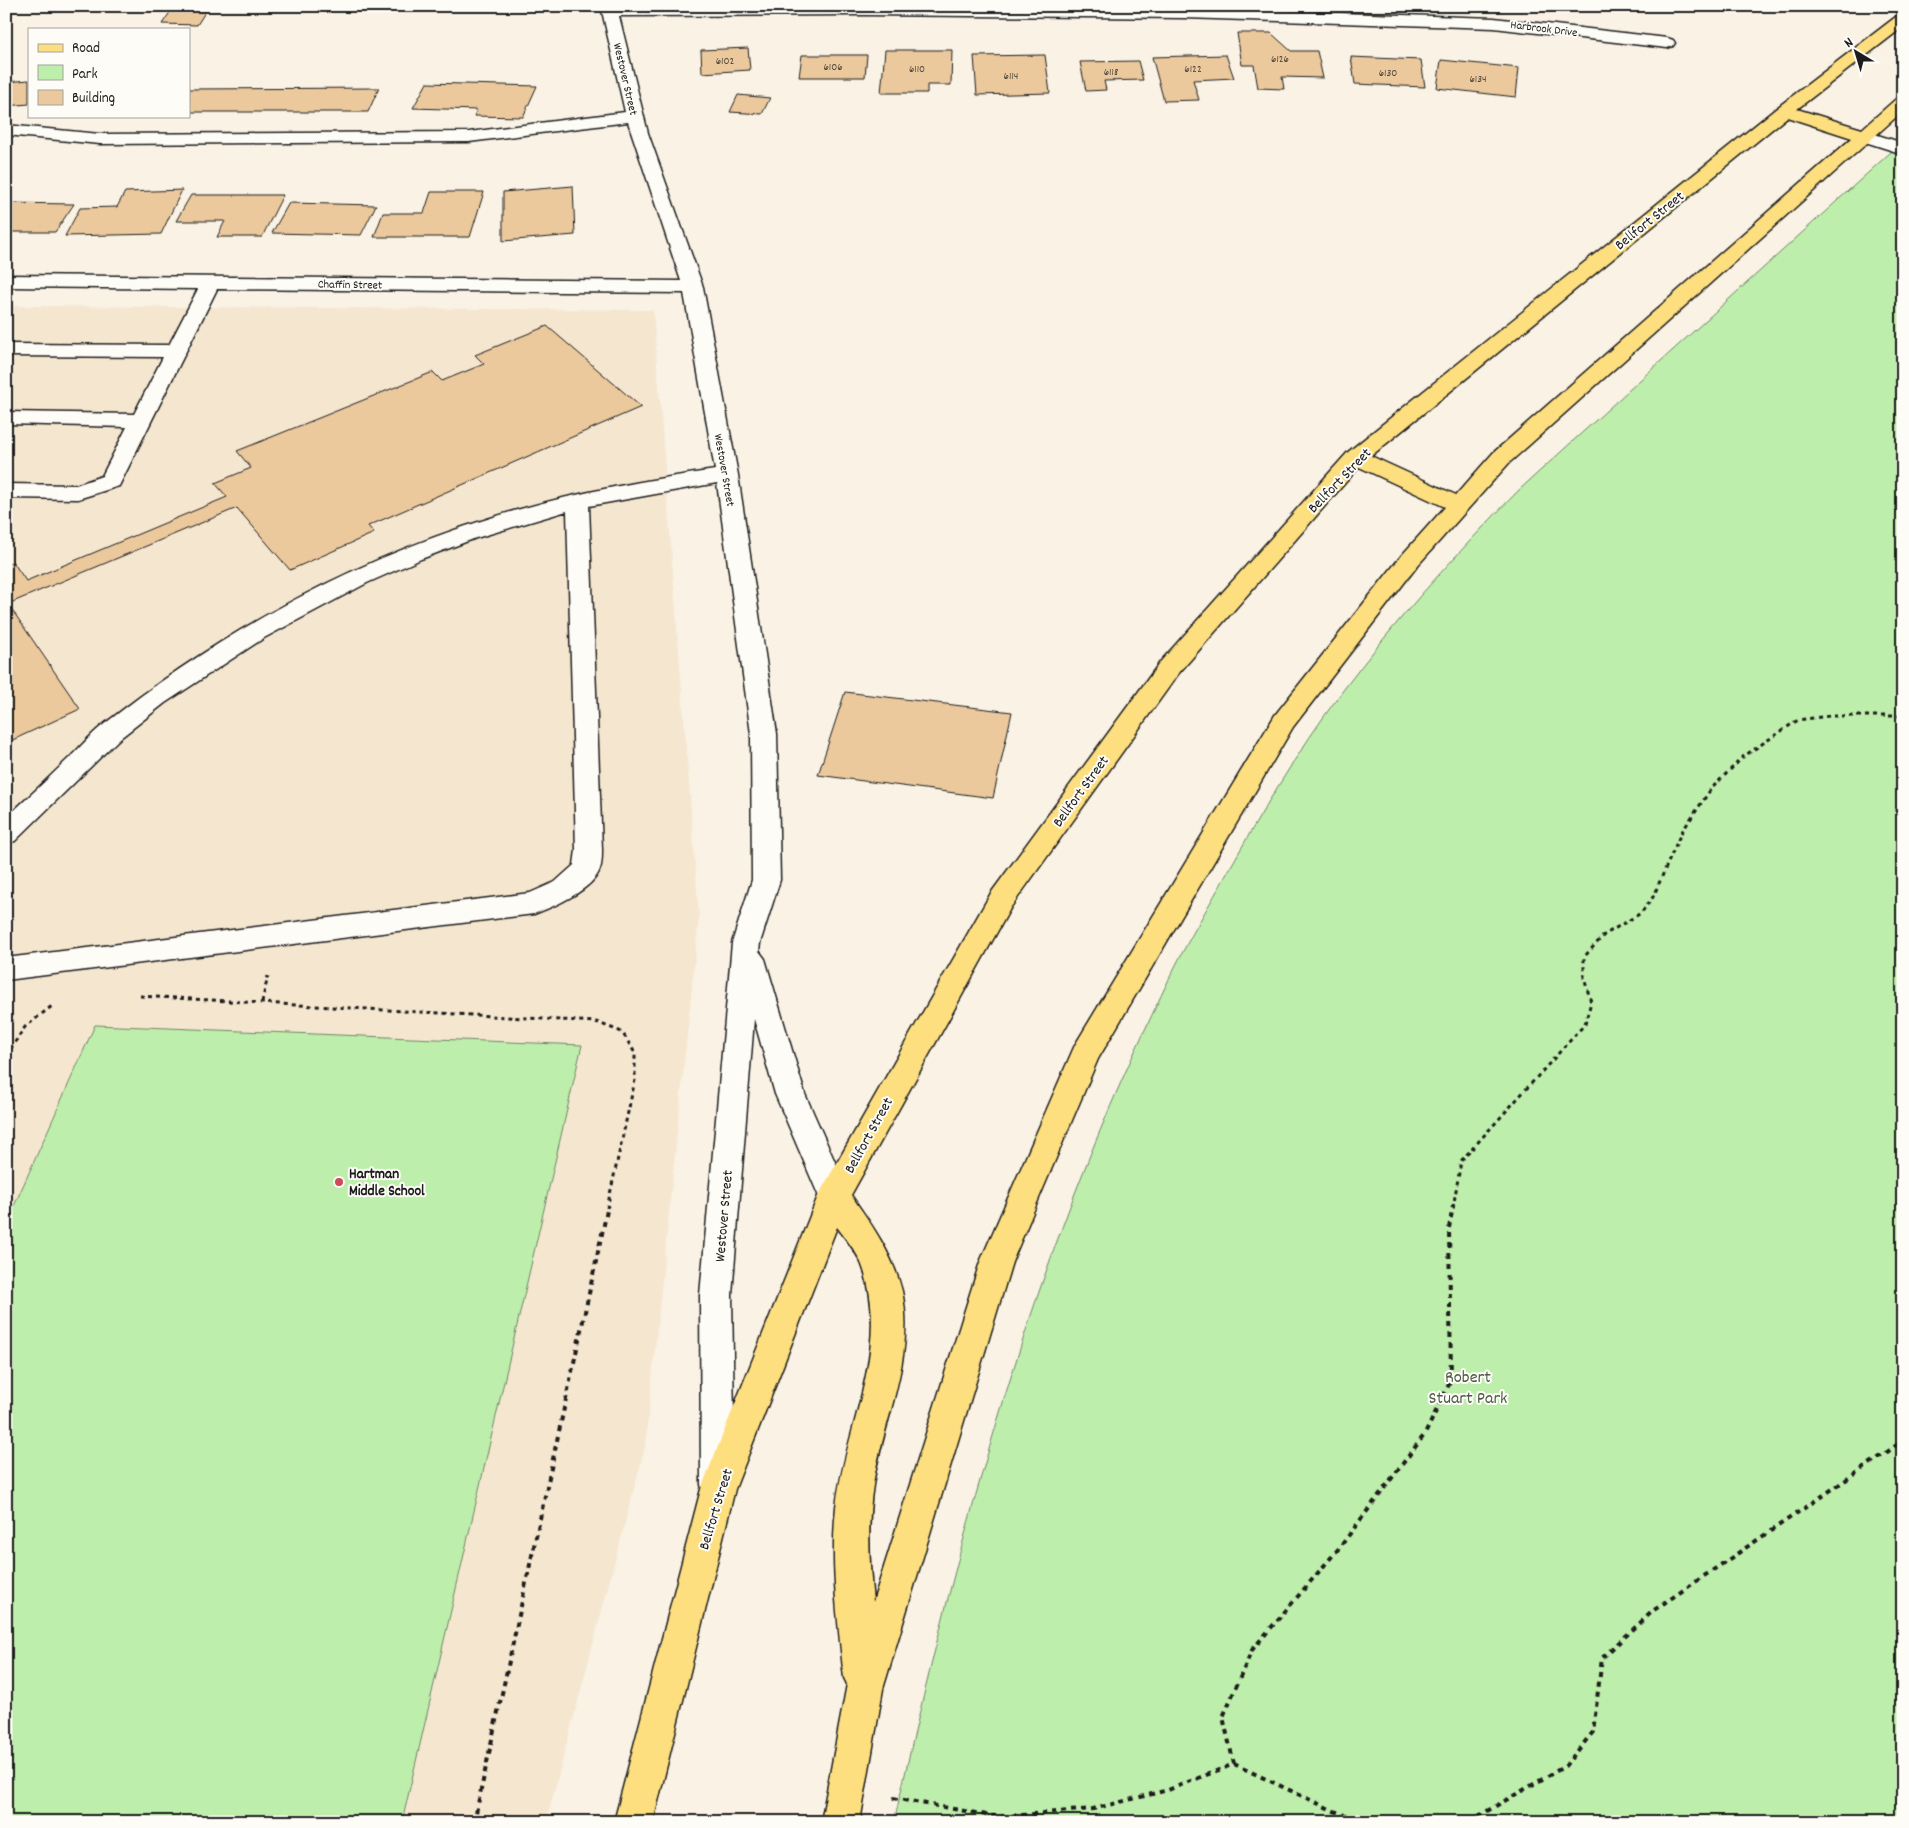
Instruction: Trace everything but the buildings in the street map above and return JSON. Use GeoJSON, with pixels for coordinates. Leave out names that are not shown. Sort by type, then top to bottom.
{"type":"FeatureCollection","features":[{"type":"Feature","properties":{"kind":"main road","name":"Bellfort Street"},"geometry":{"type":"LineString","coordinates":[[633,1822],[718,1489],[834,1196],[1001,900],[1170,667],[1356,458],[1784,111],[1903,19]]}},
{"type":"Feature","properties":{"kind":"main road"},"geometry":{"type":"LineString","coordinates":[[840,1822],[864,1689],[996,1262],[1085,1054],[1284,721],[1410,560],[1501,458],[1903,102]]}},
{"type":"Feature","properties":{"kind":"main road"},"geometry":{"type":"LineString","coordinates":[[1784,111],[1865,136]]}},
{"type":"Feature","properties":{"kind":"main road"},"geometry":{"type":"LineString","coordinates":[[1356,458],[1459,505]]}},
{"type":"Feature","properties":{"kind":"main road"},"geometry":{"type":"LineString","coordinates":[[834,1196],[876,1262],[888,1302],[888,1356],[856,1485],[850,1562],[864,1689]]}},
{"type":"Feature","properties":{"kind":"street"},"geometry":{"type":"LineString","coordinates":[[1494,23],[1500,6]]}},
{"type":"Feature","properties":{"kind":"street","name":"Harbrook Drive"},"geometry":{"type":"LineString","coordinates":[[610,9],[1184,9],[1494,23],[1667,43]]}},
{"type":"Feature","properties":{"kind":"street","name":"Westover Street"},"geometry":{"type":"LineString","coordinates":[[610,9],[639,134],[693,287],[727,475],[764,734],[766,880],[746,943],[716,1295],[718,1489]]}},
{"type":"Feature","properties":{"kind":"street"},"geometry":{"type":"LineString","coordinates":[[6,130],[100,139],[469,137],[635,116]]}},
{"type":"Feature","properties":{"kind":"street"},"geometry":{"type":"LineString","coordinates":[[1865,136],[1903,148]]}},
{"type":"Feature","properties":{"kind":"street","name":"Chaffin Street"},"geometry":{"type":"LineString","coordinates":[[6,281],[693,287]]}},
{"type":"Feature","properties":{"kind":"street"},"geometry":{"type":"LineString","coordinates":[[6,491],[78,492],[111,481],[211,282]]}},
{"type":"Feature","properties":{"kind":"street"},"geometry":{"type":"LineString","coordinates":[[6,350],[176,351]]}},
{"type":"Feature","properties":{"kind":"street"},"geometry":{"type":"LineString","coordinates":[[6,418],[141,421]]}},
{"type":"Feature","properties":{"kind":"street"},"geometry":{"type":"LineString","coordinates":[[6,834],[109,735],[145,706],[218,655],[303,605],[374,570],[443,543],[524,515],[635,489],[727,475]]}},
{"type":"Feature","properties":{"kind":"street"},"geometry":{"type":"LineString","coordinates":[[6,969],[534,903],[565,889],[587,869],[589,850],[578,501]]}},
{"type":"Feature","properties":{"kind":"street"},"geometry":{"type":"LineString","coordinates":[[746,943],[790,1094],[834,1196]]}},
{"type":"Feature","properties":{"kind":"path"},"geometry":{"type":"LineString","coordinates":[[1234,1764],[1223,1717],[1252,1650],[1340,1547],[1425,1434],[1451,1380],[1449,1228],[1461,1161],[1586,1024],[1591,1002],[1584,978],[1584,957],[1604,936],[1641,913],[1653,897],[1681,833],[1711,789],[1744,756],[1798,720],[1830,716],[1903,716]]}},
{"type":"Feature","properties":{"kind":"path"},"geometry":{"type":"LineString","coordinates":[[138,996],[596,1022],[622,1032],[634,1053],[635,1080],[474,1822]]}},
{"type":"Feature","properties":{"kind":"path"},"geometry":{"type":"LineString","coordinates":[[6,1056],[13,1042],[34,1017],[62,1003]]}},
{"type":"Feature","properties":{"kind":"path"},"geometry":{"type":"LineString","coordinates":[[1459,1822],[1476,1818],[1565,1766],[1593,1732],[1602,1658],[1654,1610],[1878,1459],[1903,1439]]}},
{"type":"Feature","properties":{"kind":"path"},"geometry":{"type":"LineString","coordinates":[[846,1788],[998,1817],[1093,1809],[1168,1790],[1234,1764],[1334,1810],[1366,1822]]}},
{"type":"Feature","properties":{"kind":"shaded area","name":"Hartman Middle School"},"geometry":{"type":"Polygon","coordinates":[[[6,306],[653,310],[699,917],[645,1447],[546,1822],[6,1822],[6,306]]]}},
{"type":"Feature","properties":{"kind":"green space","name":"Robert Stuart Park"},"geometry":{"type":"Polygon","coordinates":[[[1903,141],[1903,1822],[894,1822],[917,1722],[968,1522],[1028,1324],[1062,1226],[1100,1130],[1171,975],[1266,806],[1310,737],[1362,666],[1427,588],[1495,514],[1519,490],[1903,141]]]}},
{"type":"Feature","properties":{"kind":"green space"},"geometry":{"type":"Polygon","coordinates":[[[95,1025],[582,1045],[402,1822],[6,1822],[6,1224],[95,1025]]]}},
{"type":"Feature","properties":{"kind":"place","name":"Hartman Middle School"},"geometry":{"type":"Point","coordinates":[339,1182]}}]}
